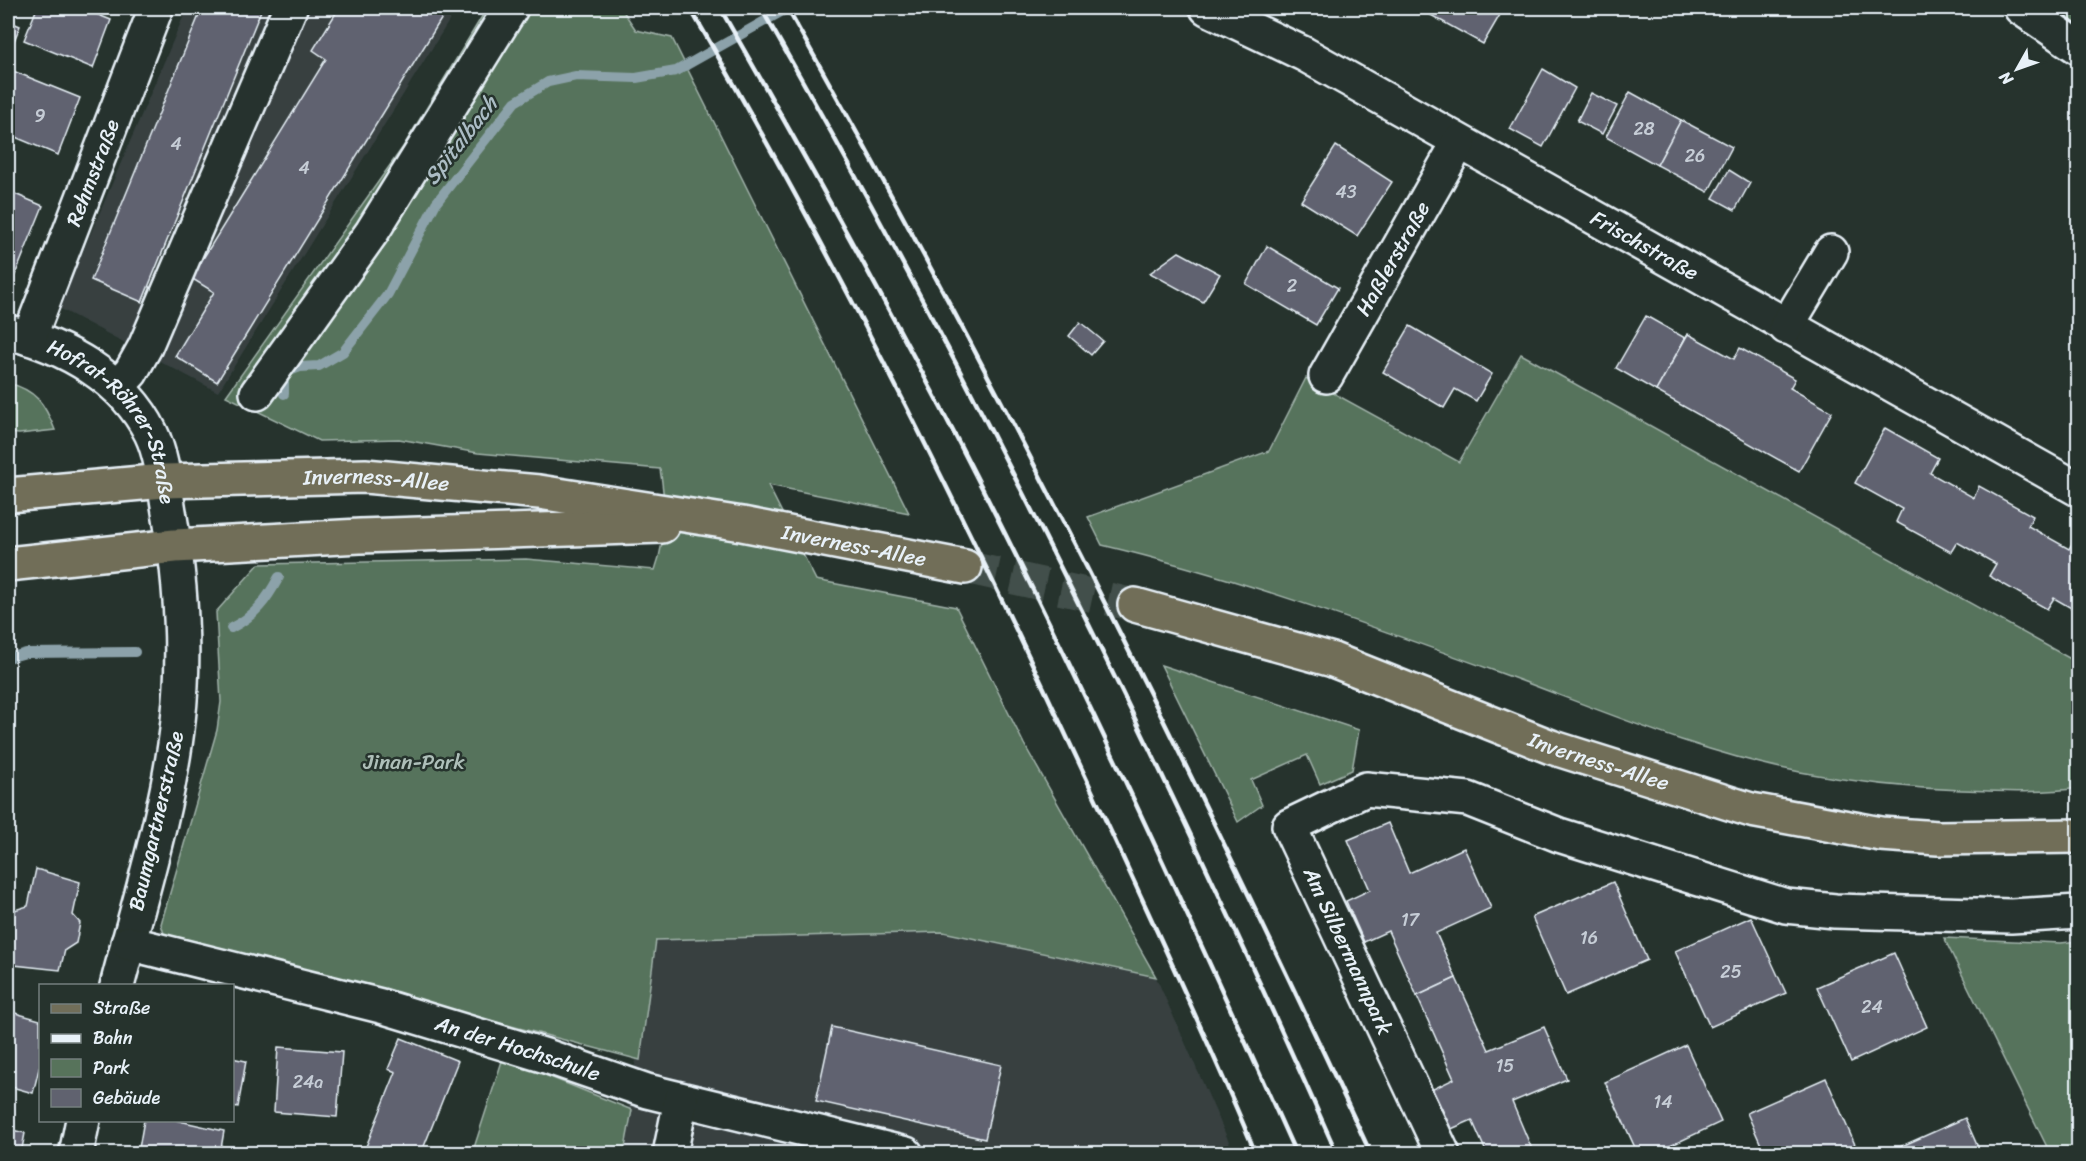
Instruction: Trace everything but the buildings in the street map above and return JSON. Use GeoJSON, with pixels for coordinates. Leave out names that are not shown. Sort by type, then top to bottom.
{"type":"FeatureCollection","features":[{"type":"Feature","properties":{"kind":"main road","name":"Inverness-Allee"},"geometry":{"type":"LineString","coordinates":[[8,495],[164,481],[365,476],[539,492],[742,524],[965,567]]}},
{"type":"Feature","properties":{"kind":"main road","name":"Inverness-Allee"},"geometry":{"type":"LineString","coordinates":[[8,564],[175,546],[490,531],[742,524]]}},
{"type":"Feature","properties":{"kind":"main road","name":"Inverness-Allee"},"geometry":{"type":"LineString","coordinates":[[1135,605],[1333,660],[1551,747],[1752,810],[1881,834],[1938,838],[2079,836]]}},
{"type":"Feature","properties":{"kind":"street","name":"Rehmstraße"},"geometry":{"type":"LineString","coordinates":[[18,335],[156,8]]}},
{"type":"Feature","properties":{"kind":"street"},"geometry":{"type":"LineString","coordinates":[[117,387],[131,372],[145,347],[290,8]]}},
{"type":"Feature","properties":{"kind":"street"},"geometry":{"type":"LineString","coordinates":[[257,393],[372,232],[511,8]]}},
{"type":"Feature","properties":{"kind":"street","name":"Frischstraße"},"geometry":{"type":"LineString","coordinates":[[1207,8],[1304,54],[1786,327],[2079,489]]}},
{"type":"Feature","properties":{"kind":"street"},"geometry":{"type":"LineString","coordinates":[[2021,8],[2079,47]]}},
{"type":"Feature","properties":{"kind":"street","name":"Haßlerstraße"},"geometry":{"type":"LineString","coordinates":[[1326,376],[1460,142]]}},
{"type":"Feature","properties":{"kind":"street"},"geometry":{"type":"LineString","coordinates":[[1786,327],[1831,252]]}},
{"type":"Feature","properties":{"kind":"street","name":"Hofrat-Röhrer-Straße"},"geometry":{"type":"LineString","coordinates":[[18,335],[64,352],[99,372],[117,387],[151,434],[164,481],[175,546]]}},
{"type":"Feature","properties":{"kind":"street","name":"Baumgartnerstraße"},"geometry":{"type":"LineString","coordinates":[[118,984],[167,788],[178,722],[181,683],[180,603],[175,546]]}},
{"type":"Feature","properties":{"kind":"street","name":"Am Silbermannpark"},"geometry":{"type":"LineString","coordinates":[[1443,1154],[1289,826],[1366,789],[1468,799],[1559,835],[1786,906],[1835,911],[2011,916],[2079,912]]}},
{"type":"Feature","properties":{"kind":"street","name":"An der Hochschule"},"geometry":{"type":"LineString","coordinates":[[128,943],[381,1006],[535,1052],[647,1091],[906,1154]]}},
{"type":"Feature","properties":{"kind":"street"},"geometry":{"type":"LineString","coordinates":[[670,1154],[681,1100]]}},
{"type":"Feature","properties":{"kind":"street"},"geometry":{"type":"LineString","coordinates":[[76,1154],[83,1122]]}},
{"type":"Feature","properties":{"kind":"shaded area"},"geometry":{"type":"Polygon","coordinates":[[[187,8],[457,8],[218,392],[59,308],[187,8]]]}},
{"type":"Feature","properties":{"kind":"shaded area"},"geometry":{"type":"Polygon","coordinates":[[[943,932],[1156,977],[1234,1153],[621,1154],[655,940],[943,932]]]}},
{"type":"Feature","properties":{"kind":"green space","name":"Jinan-Park"},"geometry":{"type":"Polygon","coordinates":[[[487,8],[621,8],[636,30],[672,38],[909,513],[768,485],[816,580],[956,607],[1024,744],[1156,977],[943,932],[656,940],[640,1060],[164,934],[161,924],[217,730],[221,702],[216,612],[259,564],[526,559],[655,570],[662,545],[664,520],[660,469],[478,453],[399,439],[319,441],[226,396],[403,147],[487,8]]]}},
{"type":"Feature","properties":{"kind":"green space"},"geometry":{"type":"Polygon","coordinates":[[[2021,8],[2078,8],[2078,47],[2021,8]]]}},
{"type":"Feature","properties":{"kind":"green space"},"geometry":{"type":"Polygon","coordinates":[[[1521,354],[2078,663],[2078,788],[2020,792],[1900,786],[1800,772],[1722,753],[1645,728],[1447,653],[1300,602],[1102,545],[1088,517],[1269,451],[1306,378],[1459,462],[1521,354]]]}},
{"type":"Feature","properties":{"kind":"green space"},"geometry":{"type":"Polygon","coordinates":[[[8,383],[26,390],[38,399],[55,430],[8,433],[8,383]]]}},
{"type":"Feature","properties":{"kind":"green space"},"geometry":{"type":"Polygon","coordinates":[[[1161,665],[1359,730],[1352,770],[1320,784],[1307,755],[1251,780],[1262,805],[1238,822],[1161,665]]]}},
{"type":"Feature","properties":{"kind":"green space"},"geometry":{"type":"Polygon","coordinates":[[[1944,938],[2061,943],[2078,941],[2078,1153],[2050,1153],[1944,938]]]}},
{"type":"Feature","properties":{"kind":"green space"},"geometry":{"type":"Polygon","coordinates":[[[503,1058],[632,1110],[624,1153],[472,1154],[503,1058]]]}},
{"type":"Feature","properties":{"kind":"waterway","name":"Spitalbach"},"geometry":{"type":"LineString","coordinates":[[284,394],[284,373],[300,367],[319,366],[343,352],[388,294],[436,203],[515,102],[548,82],[576,76],[636,78],[676,71],[788,8]]}},
{"type":"Feature","properties":{"kind":"waterway","name":"Spitalbach"},"geometry":{"type":"LineString","coordinates":[[231,628],[259,607],[279,577]]}},
{"type":"Feature","properties":{"kind":"waterway","name":"Spitalbach"},"geometry":{"type":"LineString","coordinates":[[8,658],[26,653],[135,652]]}},
{"type":"Feature","properties":{"kind":"tunnel"},"geometry":{"type":"LineString","coordinates":[[965,567],[1135,605]]}},
{"type":"Feature","properties":{"kind":"railway"},"geometry":{"type":"LineString","coordinates":[[690,8],[800,204],[955,503],[1100,808],[1199,1023],[1256,1154]]}},
{"type":"Feature","properties":{"kind":"railway"},"geometry":{"type":"LineString","coordinates":[[720,8],[860,257],[988,500],[1124,778],[1296,1154]]}},
{"type":"Feature","properties":{"kind":"railway"},"geometry":{"type":"LineString","coordinates":[[761,8],[916,289],[1064,574],[1204,862],[1337,1154]]}},
{"type":"Feature","properties":{"kind":"railway"},"geometry":{"type":"LineString","coordinates":[[787,8],[866,148],[1091,575],[1163,718],[1371,1154]]}}]}
